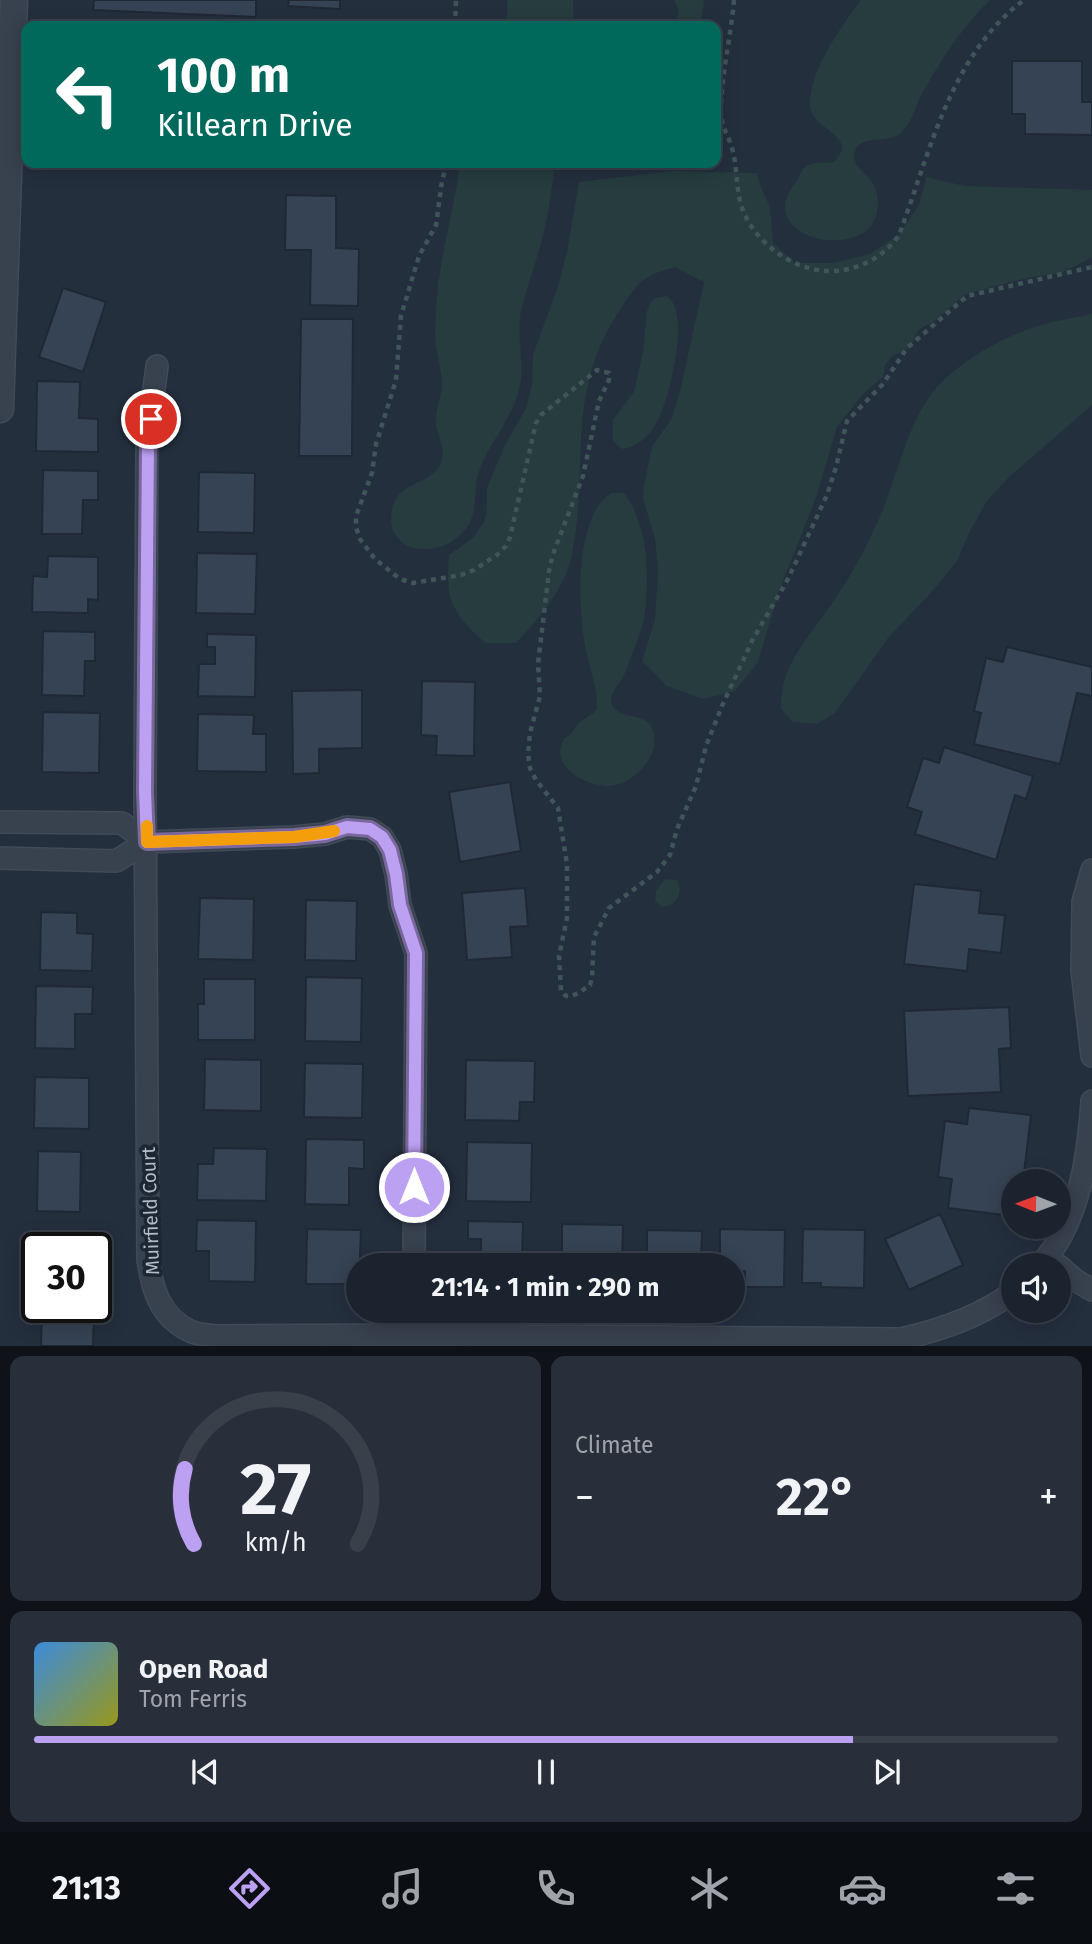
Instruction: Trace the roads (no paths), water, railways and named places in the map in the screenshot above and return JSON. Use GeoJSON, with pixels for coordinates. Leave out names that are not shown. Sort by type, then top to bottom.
{"type":"FeatureCollection","features":[{"type":"Feature","properties":{"kind":"street"},"geometry":{"type":"LineString","coordinates":[[0,409],[14,0]]}},
{"type":"Feature","properties":{"kind":"street","name":"Muirfield Court"},"geometry":{"type":"LineString","coordinates":[[158,366],[148,445],[145,777],[148,1259],[152,1289],[168,1315],[192,1332],[217,1336],[901,1339],[938,1331],[1001,1301]]}},
{"type":"Feature","properties":{"kind":"street"},"geometry":{"type":"LineString","coordinates":[[0,822],[122,823],[147,842]]}},
{"type":"Feature","properties":{"kind":"street"},"geometry":{"type":"LineString","coordinates":[[3,858],[116,861],[147,842],[294,837],[325,834],[347,827],[370,829],[382,837],[390,850],[400,905],[416,953],[414,1253]]}},
{"type":"Feature","properties":{"kind":"street"},"geometry":{"type":"LineString","coordinates":[[1092,870],[1083,902],[1082,970],[1092,1056]]}},
{"type":"Feature","properties":{"kind":"street"},"geometry":{"type":"LineString","coordinates":[[1055,1253],[1076,1199],[1090,1135],[1092,1101]]}},
{"type":"Feature","properties":{"kind":"street"},"geometry":{"type":"LineString","coordinates":[[1071,1277],[1092,1290]]}},
{"type":"Feature","properties":{"kind":"street"},"geometry":{"type":"LineString","coordinates":[[413,1335],[414,1323]]}}]}
